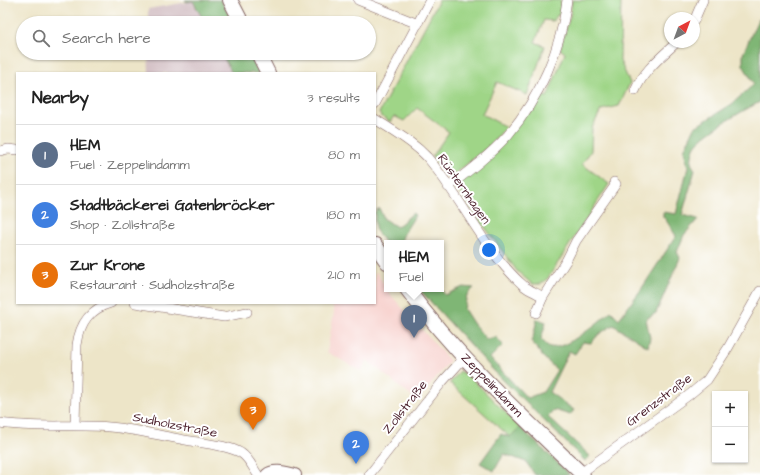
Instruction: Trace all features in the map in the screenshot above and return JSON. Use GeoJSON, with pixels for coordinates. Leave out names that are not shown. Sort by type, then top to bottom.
{"type":"FeatureCollection","features":[{"type":"Feature","properties":{"kind":"main road"},"geometry":{"type":"LineString","coordinates":[[230,0],[238,16]]}},
{"type":"Feature","properties":{"kind":"main road"},"geometry":{"type":"LineString","coordinates":[[262,60],[268,72]]}},
{"type":"Feature","properties":{"kind":"main road"},"geometry":{"type":"LineString","coordinates":[[376,246],[384,258]]}},
{"type":"Feature","properties":{"kind":"main road","name":"Zeppelindamm"},"geometry":{"type":"LineString","coordinates":[[410,292],[465,357],[513,407],[582,474]]}},
{"type":"Feature","properties":{"kind":"street"},"geometry":{"type":"LineString","coordinates":[[358,0],[418,24]]}},
{"type":"Feature","properties":{"kind":"street"},"geometry":{"type":"LineString","coordinates":[[376,102],[430,0]]}},
{"type":"Feature","properties":{"kind":"street"},"geometry":{"type":"LineString","coordinates":[[448,187],[488,155],[507,135],[533,100],[553,58],[561,33],[567,0]]}},
{"type":"Feature","properties":{"kind":"street"},"geometry":{"type":"LineString","coordinates":[[698,12],[703,0]]}},
{"type":"Feature","properties":{"kind":"street"},"geometry":{"type":"LineString","coordinates":[[635,91],[646,71],[671,48]]}},
{"type":"Feature","properties":{"kind":"street","name":"Rüsternhagen"},"geometry":{"type":"LineString","coordinates":[[376,120],[404,137],[426,157],[485,242],[525,287],[542,297]]}},
{"type":"Feature","properties":{"kind":"street"},"geometry":{"type":"LineString","coordinates":[[0,151],[8,149],[16,150]]}},
{"type":"Feature","properties":{"kind":"street"},"geometry":{"type":"LineString","coordinates":[[536,313],[542,297],[566,261],[576,241],[616,184],[614,182]]}},
{"type":"Feature","properties":{"kind":"street","name":"Grenzstraße"},"geometry":{"type":"LineString","coordinates":[[582,474],[707,380],[728,348],[760,291]]}},
{"type":"Feature","properties":{"kind":"street"},"geometry":{"type":"LineString","coordinates":[[75,426],[78,335],[87,317],[101,306],[108,304]]}},
{"type":"Feature","properties":{"kind":"street"},"geometry":{"type":"LineString","coordinates":[[141,304],[224,317],[247,312]]}},
{"type":"Feature","properties":{"kind":"street","name":"Zollstraße"},"geometry":{"type":"LineString","coordinates":[[369,475],[443,381],[465,357]]}},
{"type":"Feature","properties":{"kind":"street","name":"Sudholzstraße"},"geometry":{"type":"LineString","coordinates":[[0,423],[44,427],[75,426],[119,428],[227,448],[243,454],[258,475]]}},
{"type":"Feature","properties":{"kind":"street"},"geometry":{"type":"LineString","coordinates":[[267,475],[270,472],[277,472],[295,475]]}},
{"type":"Feature","properties":{"kind":"shaded area"},"geometry":{"type":"Polygon","coordinates":[[[193,1],[201,16],[148,16],[148,9],[193,1]]]}},
{"type":"Feature","properties":{"kind":"shaded area"},"geometry":{"type":"Polygon","coordinates":[[[148,60],[225,60],[231,72],[149,72],[148,60]]]}},
{"type":"Feature","properties":{"kind":"shaded area"},"geometry":{"type":"Polygon","coordinates":[[[376,272],[384,284],[384,292],[389,292],[450,361],[417,401],[367,360],[361,371],[327,352],[334,312],[332,304],[376,304],[376,272]]]}},
{"type":"Feature","properties":{"kind":"green space"},"geometry":{"type":"Polygon","coordinates":[[[185,0],[221,0],[229,16],[201,16],[193,1],[186,2],[185,0]]]}},
{"type":"Feature","properties":{"kind":"green space"},"geometry":{"type":"Polygon","coordinates":[[[439,0],[561,0],[560,12],[553,21],[544,20],[535,42],[545,46],[527,95],[497,82],[482,114],[506,127],[491,144],[455,174],[449,175],[443,171],[432,156],[449,132],[417,108],[404,121],[394,116],[390,122],[379,113],[439,0]]]}},
{"type":"Feature","properties":{"kind":"green space"},"geometry":{"type":"Polygon","coordinates":[[[572,0],[621,0],[620,61],[630,83],[619,106],[601,110],[592,128],[591,151],[582,164],[609,184],[548,278],[541,284],[532,284],[517,271],[457,189],[460,183],[540,95],[547,97],[565,53],[560,49],[570,16],[572,0]]]}},
{"type":"Feature","properties":{"kind":"green space"},"geometry":{"type":"Polygon","coordinates":[[[758,19],[760,20],[760,102],[734,116],[704,136],[694,148],[691,163],[695,170],[682,215],[698,219],[684,235],[677,252],[680,258],[656,313],[646,319],[650,338],[648,347],[613,325],[599,334],[591,343],[583,342],[575,354],[569,351],[549,392],[574,410],[570,415],[554,410],[548,417],[590,456],[585,461],[494,371],[422,292],[443,292],[445,295],[463,287],[474,288],[467,295],[464,309],[486,339],[496,337],[503,345],[490,358],[527,398],[543,392],[557,370],[543,357],[532,342],[537,319],[546,322],[541,339],[546,345],[556,347],[573,340],[611,311],[619,319],[640,291],[676,236],[663,217],[663,212],[676,214],[688,167],[684,150],[695,127],[732,104],[754,84],[743,65],[743,54],[758,19]]]}},
{"type":"Feature","properties":{"kind":"green space"},"geometry":{"type":"Polygon","coordinates":[[[225,60],[252,60],[258,72],[231,72],[225,60]]]}},
{"type":"Feature","properties":{"kind":"green space"},"geometry":{"type":"Polygon","coordinates":[[[379,208],[384,219],[397,227],[413,213],[415,215],[402,240],[384,240],[384,242],[376,230],[376,211],[379,208]]]}},
{"type":"Feature","properties":{"kind":"green space"},"geometry":{"type":"Polygon","coordinates":[[[460,371],[471,378],[520,427],[510,437],[450,383],[460,371]]]}},
{"type":"Feature","properties":{"kind":"green space"},"geometry":{"type":"Polygon","coordinates":[[[520,427],[570,475],[535,475],[526,462],[504,454],[494,471],[480,463],[501,434],[510,437],[520,427]]]}},
{"type":"Feature","properties":{"kind":"place","name":"HEM"},"geometry":{"type":"Point","coordinates":[414,338]}},
{"type":"Feature","properties":{"kind":"place","name":"Zur Krone"},"geometry":{"type":"Point","coordinates":[253,430]}},
{"type":"Feature","properties":{"kind":"place","name":"Stadtbäckerei Gatenbröcker"},"geometry":{"type":"Point","coordinates":[356,464]}}]}
